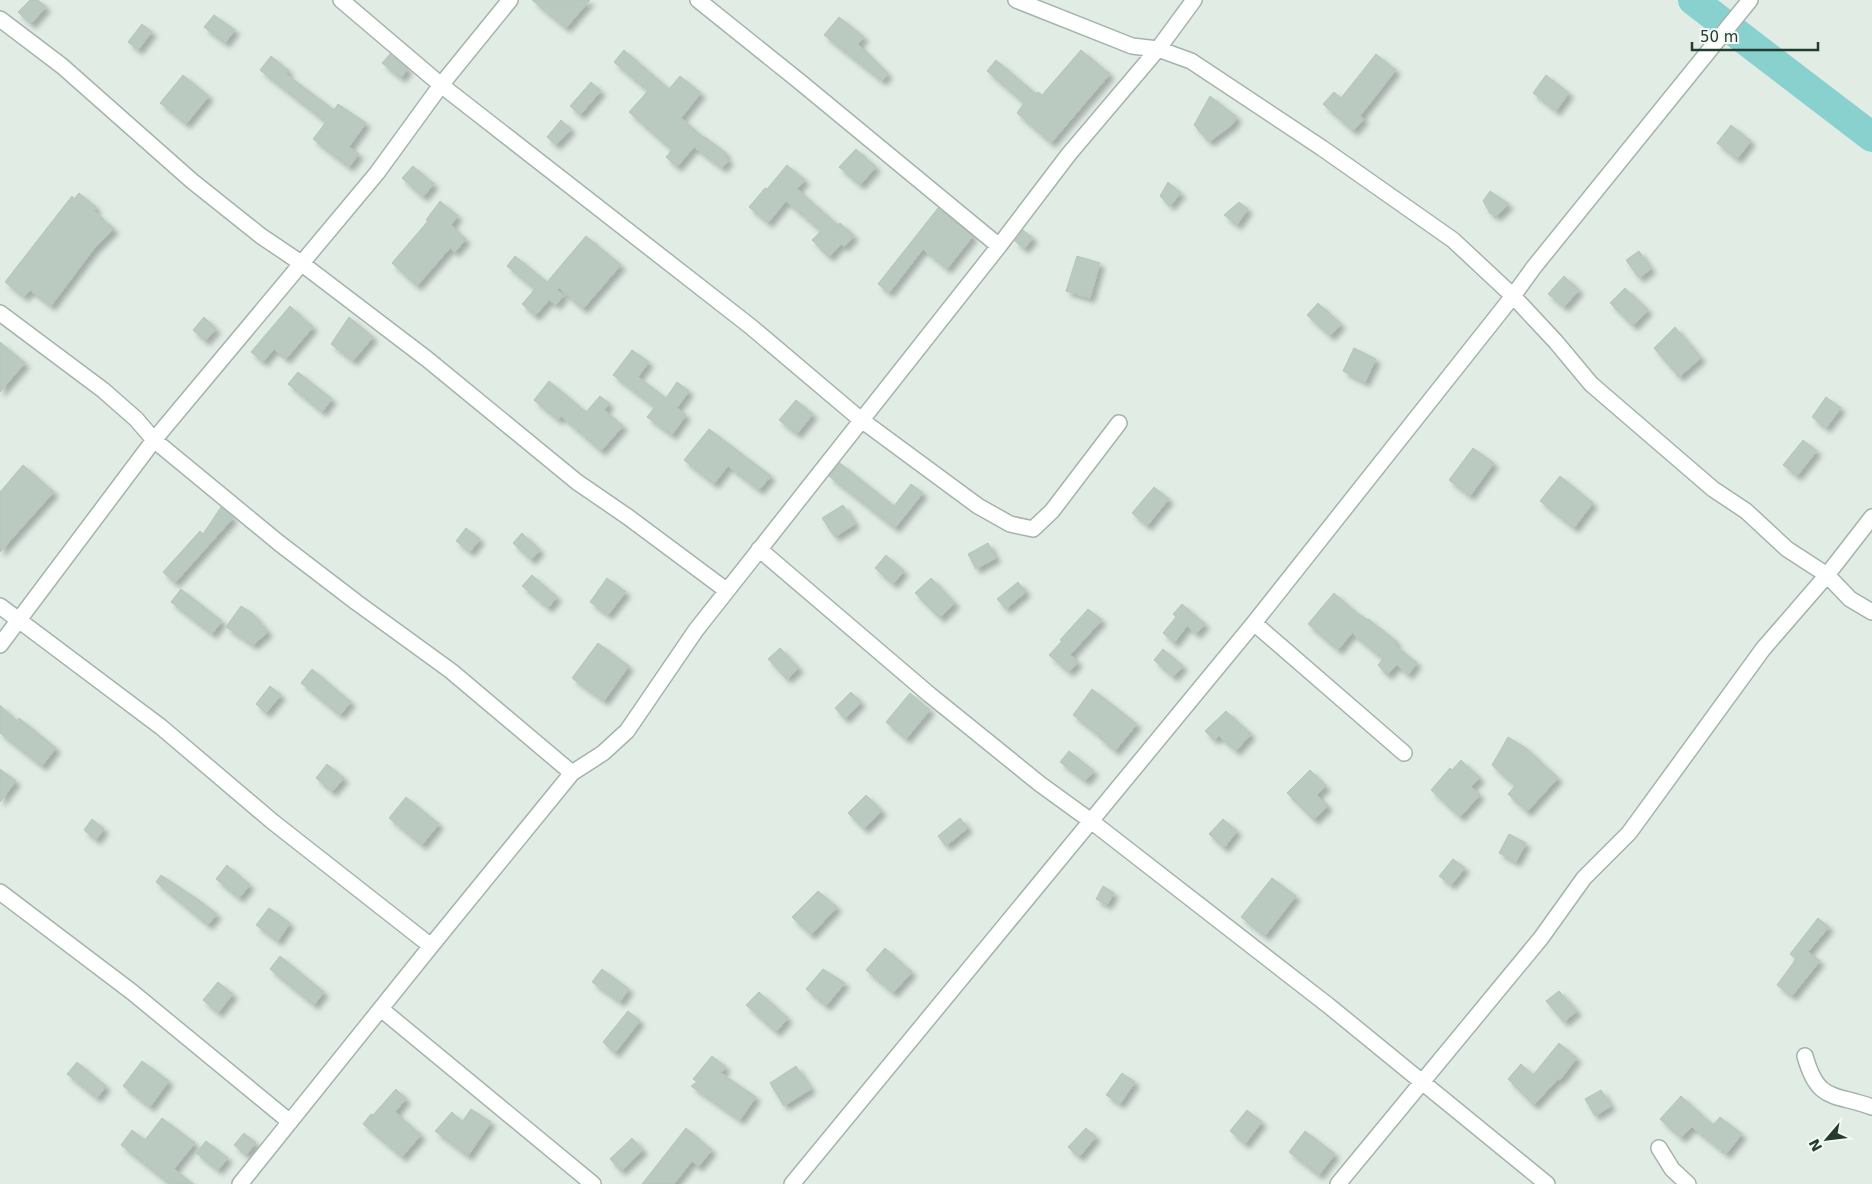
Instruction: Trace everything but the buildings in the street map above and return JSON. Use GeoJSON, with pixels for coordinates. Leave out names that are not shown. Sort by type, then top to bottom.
{"type":"FeatureCollection","features":[{"type":"Feature","properties":{"kind":"street"},"geometry":{"type":"LineString","coordinates":[[341,0],[441,85],[750,326],[860,419],[978,506],[1010,524],[1033,529],[1052,511],[1120,423]]}},
{"type":"Feature","properties":{"kind":"street"},"geometry":{"type":"LineString","coordinates":[[0,645],[154,440],[377,173],[441,85],[510,0]]}},
{"type":"Feature","properties":{"kind":"street"},"geometry":{"type":"LineString","coordinates":[[698,0],[800,81],[999,246]]}},
{"type":"Feature","properties":{"kind":"street"},"geometry":{"type":"LineString","coordinates":[[1016,0],[1132,46],[1158,50],[1191,61],[1322,148],[1452,240],[1513,296],[1556,342],[1591,384],[1713,489],[1746,511],[1787,549],[1827,575],[1850,599],[1872,612]]}},
{"type":"Feature","properties":{"kind":"street"},"geometry":{"type":"LineString","coordinates":[[242,1183],[572,773],[603,754],[627,731],[696,630],[726,590],[999,246],[1069,154],[1158,50],[1194,0]]}},
{"type":"Feature","properties":{"kind":"street"},"geometry":{"type":"LineString","coordinates":[[792,1184],[1254,623],[1513,296],[1603,179],[1750,0]]}},
{"type":"Feature","properties":{"kind":"street"},"geometry":{"type":"LineString","coordinates":[[0,19],[62,66],[192,181],[260,236],[301,263],[427,359],[577,482],[628,517],[726,590]]}},
{"type":"Feature","properties":{"kind":"street"},"geometry":{"type":"LineString","coordinates":[[0,314],[103,390],[136,418],[154,440],[279,543],[451,671],[572,773]]}},
{"type":"Feature","properties":{"kind":"street"},"geometry":{"type":"LineString","coordinates":[[1338,1184],[1541,938],[1584,878],[1628,833],[1763,649],[1827,575],[1872,517]]}},
{"type":"Feature","properties":{"kind":"street"},"geometry":{"type":"LineString","coordinates":[[759,549],[930,695],[1040,784],[1091,821],[1329,1006],[1547,1184]]}},
{"type":"Feature","properties":{"kind":"street"},"geometry":{"type":"LineString","coordinates":[[0,606],[161,727],[273,822],[431,946]]}},
{"type":"Feature","properties":{"kind":"street"},"geometry":{"type":"LineString","coordinates":[[1254,623],[1404,753]]}},
{"type":"Feature","properties":{"kind":"street"},"geometry":{"type":"LineString","coordinates":[[0,892],[132,992],[290,1122]]}},
{"type":"Feature","properties":{"kind":"street"},"geometry":{"type":"LineString","coordinates":[[381,1009],[593,1184]]}},
{"type":"Feature","properties":{"kind":"street"},"geometry":{"type":"LineString","coordinates":[[1805,1056],[1814,1081],[1824,1091],[1832,1096],[1872,1107]]}},
{"type":"Feature","properties":{"kind":"street"},"geometry":{"type":"LineString","coordinates":[[1659,1148],[1672,1169],[1688,1184]]}},
{"type":"Feature","properties":{"kind":"waterway"},"geometry":{"type":"LineString","coordinates":[[1693,0],[1872,137]]}}]}
